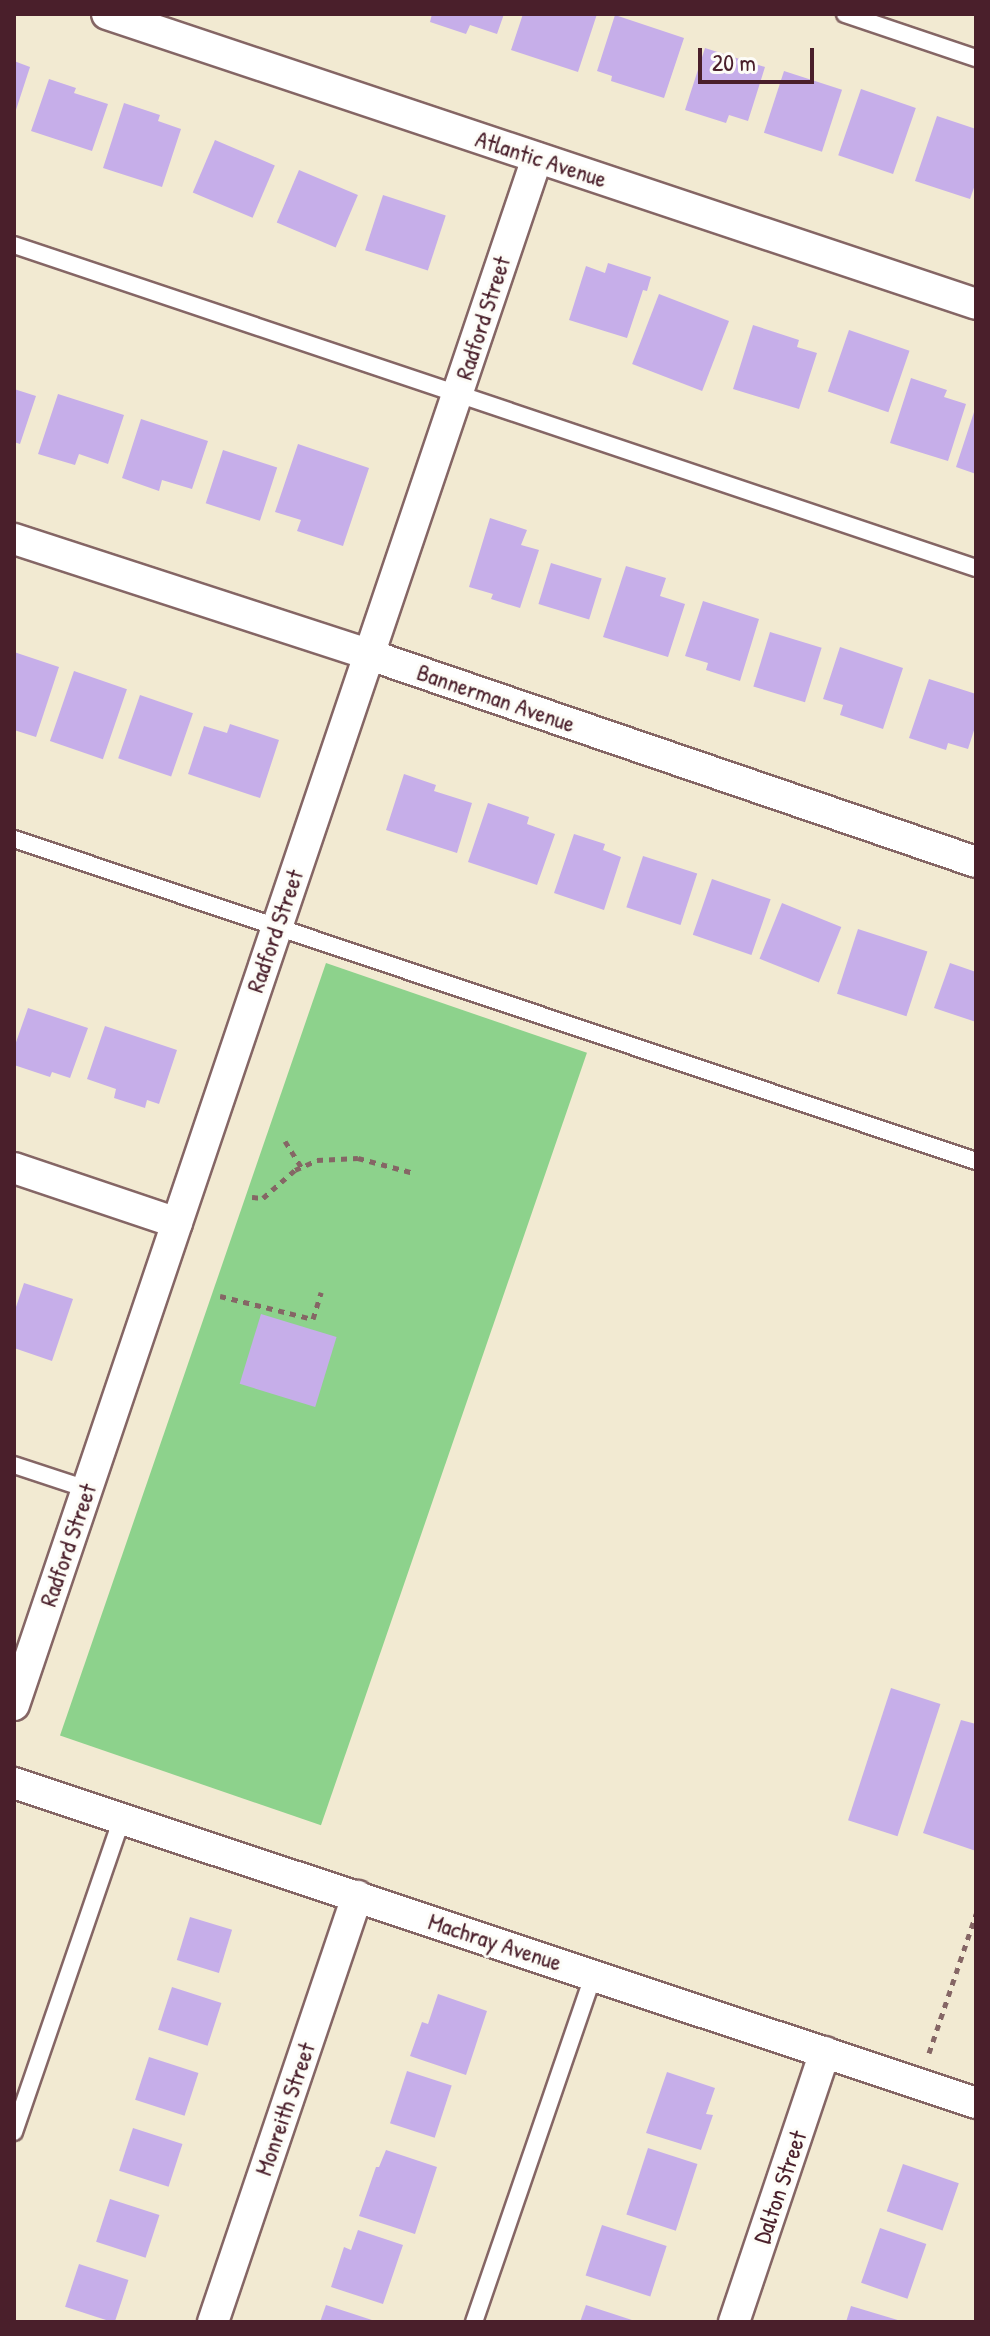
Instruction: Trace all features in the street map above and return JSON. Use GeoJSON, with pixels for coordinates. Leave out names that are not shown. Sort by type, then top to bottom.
{"type":"FeatureCollection","features":[{"type":"Feature","properties":{"kind":"street","name":"Atlantic Avenue"},"geometry":{"type":"LineString","coordinates":[[107,14],[976,304]]}},
{"type":"Feature","properties":{"kind":"street","name":"Radford Street"},"geometry":{"type":"LineString","coordinates":[[14,1705],[537,158]]}},
{"type":"Feature","properties":{"kind":"street","name":"Bannerman Avenue"},"geometry":{"type":"LineString","coordinates":[[14,539],[370,655],[976,862]]}},
{"type":"Feature","properties":{"kind":"street"},"geometry":{"type":"LineString","coordinates":[[14,1168],[177,1223]]}},
{"type":"Feature","properties":{"kind":"street","name":"Machray Avenue"},"geometry":{"type":"LineString","coordinates":[[14,1783],[976,2103]]}},
{"type":"Feature","properties":{"kind":"street","name":"Monreith Street"},"geometry":{"type":"LineString","coordinates":[[213,2322],[357,1896]]}},
{"type":"Feature","properties":{"kind":"street","name":"Dalton Street"},"geometry":{"type":"LineString","coordinates":[[734,2322],[825,2052]]}},
{"type":"Feature","properties":{"kind":"lane"},"geometry":{"type":"LineString","coordinates":[[845,14],[976,58]]}},
{"type":"Feature","properties":{"kind":"lane"},"geometry":{"type":"LineString","coordinates":[[14,245],[976,568]]}},
{"type":"Feature","properties":{"kind":"lane"},"geometry":{"type":"LineString","coordinates":[[14,839],[976,1161]]}},
{"type":"Feature","properties":{"kind":"lane"},"geometry":{"type":"LineString","coordinates":[[14,1465],[87,1489]]}},
{"type":"Feature","properties":{"kind":"lane"},"geometry":{"type":"LineString","coordinates":[[14,2132],[122,1819]]}},
{"type":"Feature","properties":{"kind":"lane"},"geometry":{"type":"LineString","coordinates":[[474,2322],[594,1974]]}},
{"type":"Feature","properties":{"kind":"path"},"geometry":{"type":"LineString","coordinates":[[285,1141],[301,1167]]}},
{"type":"Feature","properties":{"kind":"path"},"geometry":{"type":"LineString","coordinates":[[252,1197],[263,1198],[301,1167],[317,1160],[358,1158],[414,1173]]}},
{"type":"Feature","properties":{"kind":"path"},"geometry":{"type":"LineString","coordinates":[[220,1296],[313,1319],[321,1292]]}},
{"type":"Feature","properties":{"kind":"path"},"geometry":{"type":"LineString","coordinates":[[919,2084],[976,1914]]}},
{"type":"Feature","properties":{"kind":"green space"},"geometry":{"type":"Polygon","coordinates":[[[326,963],[587,1053],[321,1825],[60,1735],[326,963]]]}},
{"type":"Feature","properties":{"kind":"building"},"geometry":{"type":"Polygon","coordinates":[[[432,14],[504,14],[497,34],[470,25],[466,34],[430,22],[432,14]]]}},
{"type":"Feature","properties":{"kind":"building"},"geometry":{"type":"Polygon","coordinates":[[[523,14],[597,14],[578,72],[511,50],[523,14]]]}},
{"type":"Feature","properties":{"kind":"building"},"geometry":{"type":"Polygon","coordinates":[[[615,15],[684,38],[664,98],[611,81],[612,76],[597,71],[615,15]]]}},
{"type":"Feature","properties":{"kind":"building"},"geometry":{"type":"Polygon","coordinates":[[[705,48],[765,67],[748,121],[729,115],[726,123],[685,110],[705,48]]]}},
{"type":"Feature","properties":{"kind":"building"},"geometry":{"type":"Polygon","coordinates":[[[14,61],[30,67],[15,113],[14,113],[14,61]]]}},
{"type":"Feature","properties":{"kind":"building"},"geometry":{"type":"Polygon","coordinates":[[[784,71],[842,90],[822,152],[764,133],[784,71]]]}},
{"type":"Feature","properties":{"kind":"building"},"geometry":{"type":"Polygon","coordinates":[[[49,79],[76,88],[74,93],[108,104],[92,151],[31,131],[49,79]]]}},
{"type":"Feature","properties":{"kind":"building"},"geometry":{"type":"Polygon","coordinates":[[[861,89],[916,108],[893,174],[838,155],[861,89]]]}},
{"type":"Feature","properties":{"kind":"building"},"geometry":{"type":"Polygon","coordinates":[[[124,103],[160,115],[158,121],[181,129],[162,187],[103,168],[124,103]]]}},
{"type":"Feature","properties":{"kind":"building"},"geometry":{"type":"Polygon","coordinates":[[[937,116],[976,129],[976,182],[970,199],[915,181],[937,116]]]}},
{"type":"Feature","properties":{"kind":"building"},"geometry":{"type":"Polygon","coordinates":[[[215,140],[275,165],[253,218],[193,192],[215,140]]]}},
{"type":"Feature","properties":{"kind":"building"},"geometry":{"type":"Polygon","coordinates":[[[299,170],[358,195],[336,247],[277,222],[299,170]]]}},
{"type":"Feature","properties":{"kind":"building"},"geometry":{"type":"Polygon","coordinates":[[[383,195],[446,215],[428,271],[365,250],[383,195]]]}},
{"type":"Feature","properties":{"kind":"building"},"geometry":{"type":"Polygon","coordinates":[[[608,263],[651,277],[647,291],[643,290],[627,338],[569,320],[586,266],[605,273],[608,263]]]}},
{"type":"Feature","properties":{"kind":"building"},"geometry":{"type":"Polygon","coordinates":[[[659,294],[729,321],[702,391],[632,364],[659,294]]]}},
{"type":"Feature","properties":{"kind":"building"},"geometry":{"type":"Polygon","coordinates":[[[753,325],[799,340],[797,347],[817,353],[799,409],[733,389],[753,325]]]}},
{"type":"Feature","properties":{"kind":"building"},"geometry":{"type":"Polygon","coordinates":[[[849,330],[910,351],[888,412],[828,391],[849,330]]]}},
{"type":"Feature","properties":{"kind":"building"},"geometry":{"type":"Polygon","coordinates":[[[911,378],[947,390],[944,397],[966,404],[948,461],[890,443],[911,378]]]}},
{"type":"Feature","properties":{"kind":"building"},"geometry":{"type":"Polygon","coordinates":[[[14,389],[36,396],[20,444],[14,442],[14,389]]]}},
{"type":"Feature","properties":{"kind":"building"},"geometry":{"type":"Polygon","coordinates":[[[58,394],[124,415],[108,464],[79,454],[75,465],[38,454],[58,394]]]}},
{"type":"Feature","properties":{"kind":"building"},"geometry":{"type":"Polygon","coordinates":[[[976,409],[976,474],[956,467],[976,409]]]}},
{"type":"Feature","properties":{"kind":"building"},"geometry":{"type":"Polygon","coordinates":[[[141,419],[208,441],[192,489],[162,480],[159,491],[122,478],[141,419]]]}},
{"type":"Feature","properties":{"kind":"building"},"geometry":{"type":"Polygon","coordinates":[[[298,444],[369,468],[343,546],[297,531],[301,520],[275,512],[298,444]]]}},
{"type":"Feature","properties":{"kind":"building"},"geometry":{"type":"Polygon","coordinates":[[[223,450],[277,468],[260,521],[206,503],[223,450]]]}},
{"type":"Feature","properties":{"kind":"building"},"geometry":{"type":"Polygon","coordinates":[[[490,518],[527,530],[521,545],[539,550],[520,608],[491,599],[493,594],[469,587],[490,518]]]}},
{"type":"Feature","properties":{"kind":"building"},"geometry":{"type":"Polygon","coordinates":[[[551,563],[602,578],[589,620],[538,604],[551,563]]]}},
{"type":"Feature","properties":{"kind":"building"},"geometry":{"type":"Polygon","coordinates":[[[626,566],[666,578],[660,596],[685,604],[668,657],[603,637],[626,566]]]}},
{"type":"Feature","properties":{"kind":"building"},"geometry":{"type":"Polygon","coordinates":[[[703,601],[759,619],[740,681],[706,670],[708,663],[685,656],[703,601]]]}},
{"type":"Feature","properties":{"kind":"building"},"geometry":{"type":"Polygon","coordinates":[[[770,632],[822,648],[805,702],[753,687],[770,632]]]}},
{"type":"Feature","properties":{"kind":"building"},"geometry":{"type":"Polygon","coordinates":[[[840,647],[903,668],[883,729],[840,715],[843,705],[823,699],[840,647]]]}},
{"type":"Feature","properties":{"kind":"building"},"geometry":{"type":"Polygon","coordinates":[[[14,652],[59,667],[36,737],[14,730],[14,652]]]}},
{"type":"Feature","properties":{"kind":"building"},"geometry":{"type":"Polygon","coordinates":[[[74,671],[127,689],[103,759],[50,741],[74,671]]]}},
{"type":"Feature","properties":{"kind":"building"},"geometry":{"type":"Polygon","coordinates":[[[929,679],[976,694],[976,724],[968,749],[948,743],[946,750],[909,738],[929,679]]]}},
{"type":"Feature","properties":{"kind":"building"},"geometry":{"type":"Polygon","coordinates":[[[140,695],[193,713],[171,777],[118,758],[140,695]]]}},
{"type":"Feature","properties":{"kind":"building"},"geometry":{"type":"Polygon","coordinates":[[[230,724],[279,740],[260,798],[188,774],[204,726],[227,733],[230,724]]]}},
{"type":"Feature","properties":{"kind":"building"},"geometry":{"type":"Polygon","coordinates":[[[404,774],[436,785],[434,791],[472,803],[457,853],[386,830],[404,774]]]}},
{"type":"Feature","properties":{"kind":"building"},"geometry":{"type":"Polygon","coordinates":[[[488,803],[529,817],[527,824],[555,834],[537,885],[468,862],[488,803]]]}},
{"type":"Feature","properties":{"kind":"building"},"geometry":{"type":"Polygon","coordinates":[[[574,834],[605,844],[603,850],[621,857],[604,910],[554,893],[574,834]]]}},
{"type":"Feature","properties":{"kind":"building"},"geometry":{"type":"Polygon","coordinates":[[[643,856],[697,874],[681,925],[626,907],[643,856]]]}},
{"type":"Feature","properties":{"kind":"building"},"geometry":{"type":"Polygon","coordinates":[[[712,879],[771,899],[751,955],[693,935],[712,879]]]}},
{"type":"Feature","properties":{"kind":"building"},"geometry":{"type":"Polygon","coordinates":[[[782,903],[841,927],[819,983],[760,959],[782,903]]]}},
{"type":"Feature","properties":{"kind":"building"},"geometry":{"type":"Polygon","coordinates":[[[858,929],[927,952],[906,1016],[837,994],[858,929]]]}},
{"type":"Feature","properties":{"kind":"building"},"geometry":{"type":"Polygon","coordinates":[[[950,963],[976,972],[976,1022],[934,1008],[950,963]]]}},
{"type":"Feature","properties":{"kind":"building"},"geometry":{"type":"Polygon","coordinates":[[[28,1008],[88,1028],[70,1078],[52,1072],[50,1077],[14,1065],[14,1048],[28,1008]]]}},
{"type":"Feature","properties":{"kind":"building"},"geometry":{"type":"Polygon","coordinates":[[[105,1026],[177,1050],[159,1104],[147,1100],[145,1108],[114,1098],[116,1089],[87,1079],[105,1026]]]}},
{"type":"Feature","properties":{"kind":"building"},"geometry":{"type":"Polygon","coordinates":[[[24,1283],[73,1299],[52,1361],[14,1348],[14,1313],[24,1283]]]}},
{"type":"Feature","properties":{"kind":"building"},"geometry":{"type":"Polygon","coordinates":[[[261,1314],[337,1337],[315,1407],[240,1384],[261,1314]]]}},
{"type":"Feature","properties":{"kind":"building"},"geometry":{"type":"Polygon","coordinates":[[[891,1688],[940,1704],[898,1836],[848,1820],[891,1688]]]}},
{"type":"Feature","properties":{"kind":"building"},"geometry":{"type":"Polygon","coordinates":[[[961,1720],[976,1724],[976,1851],[923,1833],[961,1720]]]}},
{"type":"Feature","properties":{"kind":"building"},"geometry":{"type":"Polygon","coordinates":[[[190,1917],[232,1930],[219,1973],[177,1960],[190,1917]]]}},
{"type":"Feature","properties":{"kind":"building"},"geometry":{"type":"Polygon","coordinates":[[[172,1987],[221,2003],[208,2046],[158,2030],[172,1987]]]}},
{"type":"Feature","properties":{"kind":"building"},"geometry":{"type":"Polygon","coordinates":[[[438,1994],[487,2011],[466,2075],[410,2056],[422,2022],[428,2024],[438,1994]]]}},
{"type":"Feature","properties":{"kind":"building"},"geometry":{"type":"Polygon","coordinates":[[[149,2057],[198,2073],[185,2116],[135,2100],[149,2057]]]}},
{"type":"Feature","properties":{"kind":"building"},"geometry":{"type":"Polygon","coordinates":[[[407,2071],[452,2086],[435,2138],[390,2123],[407,2071]]]}},
{"type":"Feature","properties":{"kind":"building"},"geometry":{"type":"Polygon","coordinates":[[[667,2072],[715,2088],[706,2114],[713,2115],[701,2150],[646,2133],[667,2072]]]}},
{"type":"Feature","properties":{"kind":"building"},"geometry":{"type":"Polygon","coordinates":[[[133,2128],[182,2144],[169,2187],[119,2171],[133,2128]]]}},
{"type":"Feature","properties":{"kind":"building"},"geometry":{"type":"Polygon","coordinates":[[[648,2148],[697,2164],[676,2231],[626,2215],[648,2148]]]}},
{"type":"Feature","properties":{"kind":"building"},"geometry":{"type":"Polygon","coordinates":[[[386,2150],[437,2167],[415,2234],[359,2216],[376,2167],[379,2167],[386,2150]]]}},
{"type":"Feature","properties":{"kind":"building"},"geometry":{"type":"Polygon","coordinates":[[[903,2164],[959,2183],[943,2230],[887,2211],[903,2164]]]}},
{"type":"Feature","properties":{"kind":"building"},"geometry":{"type":"Polygon","coordinates":[[[110,2199],[159,2215],[146,2258],[96,2242],[110,2199]]]}},
{"type":"Feature","properties":{"kind":"building"},"geometry":{"type":"Polygon","coordinates":[[[602,2225],[667,2246],[650,2296],[586,2275],[602,2225]]]}},
{"type":"Feature","properties":{"kind":"building"},"geometry":{"type":"Polygon","coordinates":[[[880,2228],[926,2244],[907,2299],[861,2283],[880,2228]]]}},
{"type":"Feature","properties":{"kind":"building"},"geometry":{"type":"Polygon","coordinates":[[[358,2230],[403,2245],[383,2304],[331,2287],[344,2247],[351,2250],[358,2230]]]}},
{"type":"Feature","properties":{"kind":"building"},"geometry":{"type":"Polygon","coordinates":[[[79,2264],[128,2280],[115,2322],[65,2307],[79,2264]]]}},
{"type":"Feature","properties":{"kind":"building"},"geometry":{"type":"Polygon","coordinates":[[[326,2305],[375,2321],[375,2322],[320,2322],[326,2305]]]}},
{"type":"Feature","properties":{"kind":"building"},"geometry":{"type":"Polygon","coordinates":[[[586,2305],[635,2321],[635,2322],[580,2322],[586,2305]]]}},
{"type":"Feature","properties":{"kind":"building"},"geometry":{"type":"Polygon","coordinates":[[[851,2306],[901,2321],[901,2322],[846,2322],[851,2306]]]}}]}
